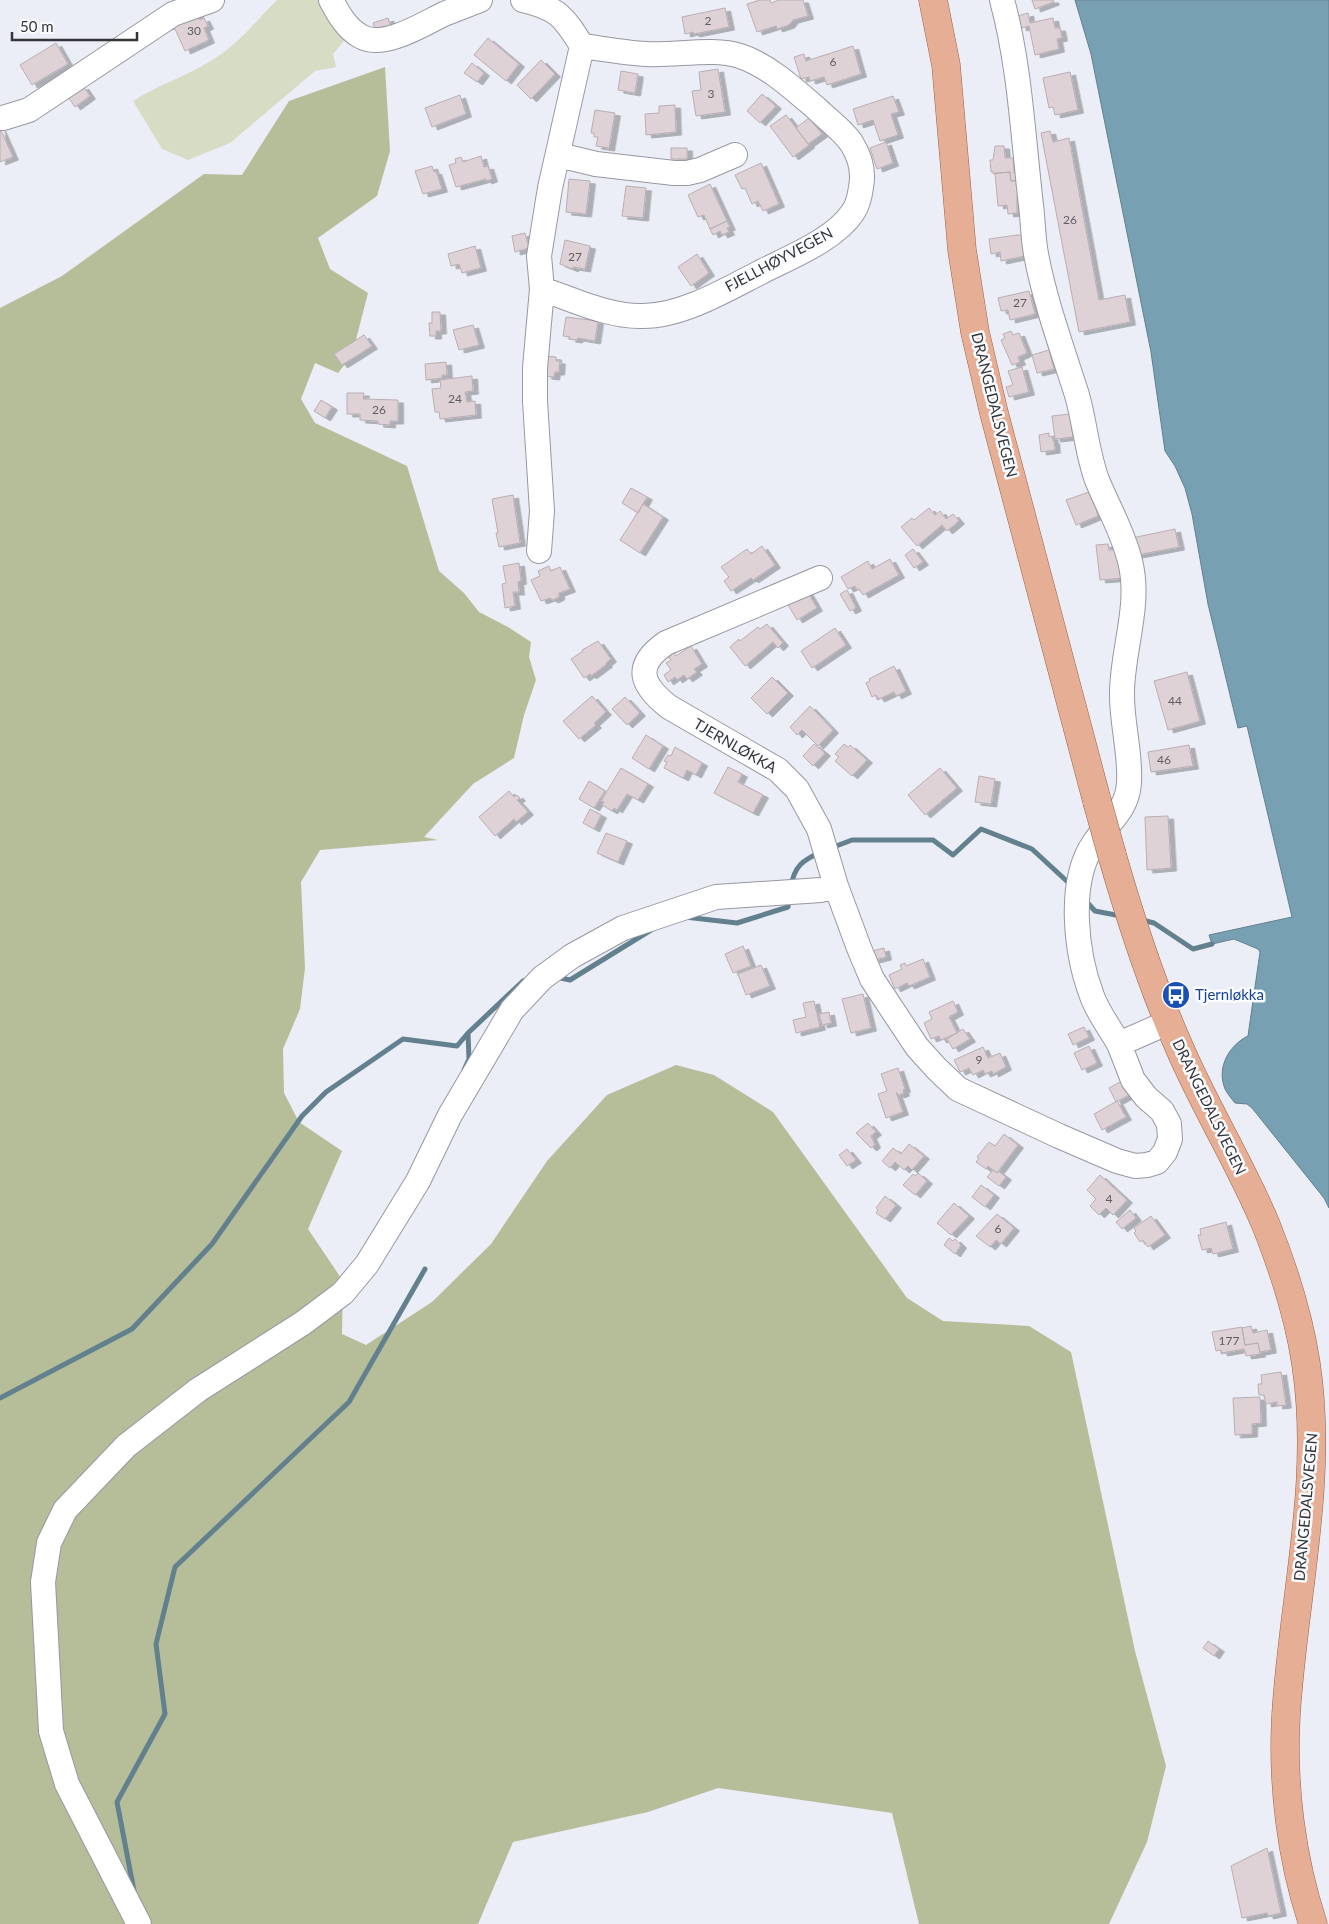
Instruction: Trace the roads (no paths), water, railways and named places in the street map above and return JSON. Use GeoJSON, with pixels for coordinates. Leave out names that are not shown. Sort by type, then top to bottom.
{"type":"FeatureCollection","features":[{"type":"Feature","properties":{"kind":"main road","name":"DRANGEDALSVEGEN"},"geometry":{"type":"LineString","coordinates":[[933,0],[946,65],[962,250],[975,332],[1097,801],[1131,921],[1150,975],[1194,1079],[1265,1224],[1289,1290],[1306,1363],[1311,1400],[1312,1456],[1309,1500],[1290,1669],[1286,1717],[1286,1761],[1292,1833],[1306,1903],[1314,1924]]}},
{"type":"Feature","properties":{"kind":"street"},"geometry":{"type":"LineString","coordinates":[[3,118],[29,110],[173,14],[212,0]]}},
{"type":"Feature","properties":{"kind":"street"},"geometry":{"type":"LineString","coordinates":[[331,0],[350,28],[360,36],[379,40],[402,34],[480,0]]}},
{"type":"Feature","properties":{"kind":"street"},"geometry":{"type":"LineString","coordinates":[[523,0],[544,5],[558,13],[582,46],[548,197],[539,256],[542,289],[535,368],[535,401],[542,511],[539,551]]}},
{"type":"Feature","properties":{"kind":"street","name":"TJERNLØKKA"},"geometry":{"type":"LineString","coordinates":[[820,578],[666,643],[653,652],[645,674],[646,684],[654,695],[669,707],[778,770],[797,789],[819,829],[836,886],[872,979],[917,1048],[944,1076],[958,1089],[1117,1161],[1135,1166],[1157,1162],[1165,1152],[1170,1139],[1169,1124],[1162,1110],[1146,1097],[1133,1080],[1119,1044],[1092,998],[1082,958],[1077,910],[1078,886],[1093,844],[1120,812],[1128,797],[1129,779],[1122,691],[1134,588],[1131,562],[1120,531],[1096,478],[1077,398],[1054,328],[1036,254],[1014,52],[1002,0]]}},
{"type":"Feature","properties":{"kind":"street","name":"FJELLHØYVEGEN"},"geometry":{"type":"LineString","coordinates":[[542,289],[602,310],[623,314],[643,316],[661,314],[686,307],[737,284],[812,246],[839,228],[854,212],[860,196],[863,178],[860,164],[851,143],[809,102],[756,62],[739,55],[723,52],[646,54],[582,46]]}},
{"type":"Feature","properties":{"kind":"street"},"geometry":{"type":"LineString","coordinates":[[558,156],[596,164],[674,173],[700,170],[735,156]]}},
{"type":"Feature","properties":{"kind":"street"},"geometry":{"type":"LineString","coordinates":[[139,1924],[67,1784],[51,1731],[43,1582],[49,1543],[65,1510],[134,1440],[198,1390],[303,1322],[342,1293],[367,1264],[418,1181],[450,1115],[512,1010],[542,978],[572,956],[623,928],[716,897],[821,890],[836,886]]}},
{"type":"Feature","properties":{"kind":"street"},"geometry":{"type":"LineString","coordinates":[[1119,1044],[1169,1022]]}},
{"type":"Feature","properties":{"kind":"water"},"geometry":{"type":"Polygon","coordinates":[[[1075,0],[1329,0],[1329,1208],[1324,1198],[1252,1108],[1247,1104],[1235,1103],[1226,1090],[1222,1078],[1222,1070],[1227,1056],[1236,1044],[1248,1036],[1260,952],[1258,949],[1234,939],[1212,944],[1209,935],[1292,917],[1247,726],[1238,728],[1208,604],[1192,514],[1185,488],[1175,466],[1165,451],[1151,352],[1091,54],[1075,0]]]}},
{"type":"Feature","properties":{"kind":"waterway"},"geometry":{"type":"LineString","coordinates":[[831,848],[852,840],[933,840],[953,855],[981,829],[1032,849],[1071,885]]}},
{"type":"Feature","properties":{"kind":"waterway"},"geometry":{"type":"LineString","coordinates":[[791,887],[794,874],[800,865],[821,852]]}},
{"type":"Feature","properties":{"kind":"waterway"},"geometry":{"type":"LineString","coordinates":[[685,917],[737,923],[788,907],[789,898]]}},
{"type":"Feature","properties":{"kind":"waterway"},"geometry":{"type":"LineString","coordinates":[[1085,900],[1095,911],[1121,916]]}},
{"type":"Feature","properties":{"kind":"waterway"},"geometry":{"type":"LineString","coordinates":[[1142,920],[1154,923],[1193,949],[1212,944]]}},
{"type":"Feature","properties":{"kind":"waterway"},"geometry":{"type":"LineString","coordinates":[[556,977],[570,980],[651,930]]}},
{"type":"Feature","properties":{"kind":"waterway"},"geometry":{"type":"LineString","coordinates":[[0,1398],[132,1329],[212,1244],[302,1116],[326,1092],[403,1039],[457,1046],[468,1033],[523,981]]}},
{"type":"Feature","properties":{"kind":"waterway"},"geometry":{"type":"LineString","coordinates":[[464,1070],[469,1059],[468,1033]]}},
{"type":"Feature","properties":{"kind":"waterway"},"geometry":{"type":"LineString","coordinates":[[134,1891],[117,1802],[165,1714],[156,1644],[175,1567],[349,1402],[425,1269]]}},
{"type":"Feature","properties":{"kind":"place","name":"Tjernløkka"},"geometry":{"type":"Point","coordinates":[1176,995]}}]}
